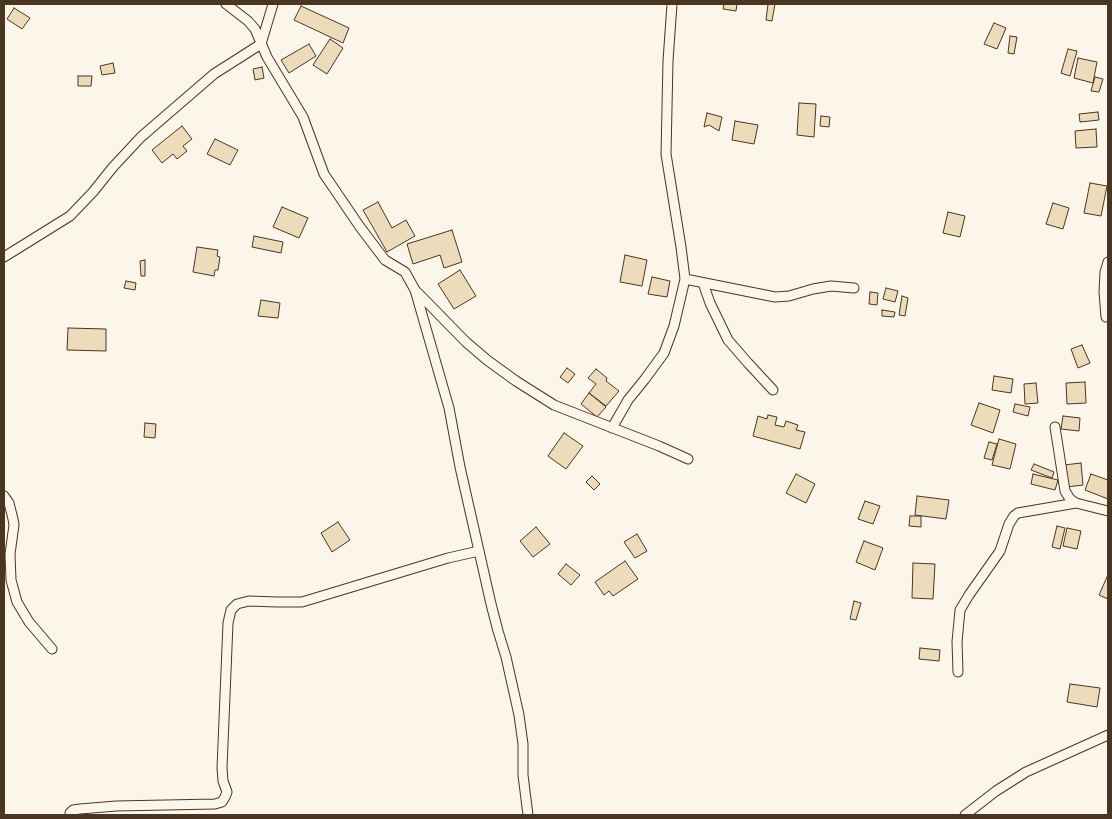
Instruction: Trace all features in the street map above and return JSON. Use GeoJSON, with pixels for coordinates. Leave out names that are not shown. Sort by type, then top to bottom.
{"type":"FeatureCollection","features":[{"type":"Feature","properties":{"kind":"street"},"geometry":{"type":"LineString","coordinates":[[226,4],[255,29],[267,57],[303,117],[324,174],[384,260],[405,272],[415,290],[449,408],[460,467],[519,715],[528,815]]}},
{"type":"Feature","properties":{"kind":"street"},"geometry":{"type":"LineString","coordinates":[[4,257],[70,216],[141,137],[214,74],[261,44],[273,4]]}},
{"type":"Feature","properties":{"kind":"street"},"geometry":{"type":"LineString","coordinates":[[612,428],[628,400],[664,353],[674,326],[684,279],[681,247],[666,154],[668,61],[672,4]]}},
{"type":"Feature","properties":{"kind":"street"},"geometry":{"type":"LineString","coordinates":[[1106,317],[1104,292],[1108,262]]}},
{"type":"Feature","properties":{"kind":"street"},"geometry":{"type":"LineString","coordinates":[[684,279],[775,297],[789,296],[831,286],[854,288]]}},
{"type":"Feature","properties":{"kind":"street"},"geometry":{"type":"LineString","coordinates":[[703,283],[710,303],[728,340],[773,390]]}},
{"type":"Feature","properties":{"kind":"street"},"geometry":{"type":"LineString","coordinates":[[415,290],[466,342],[487,360],[554,405],[688,459]]}},
{"type":"Feature","properties":{"kind":"street"},"geometry":{"type":"LineString","coordinates":[[1055,427],[1065,491],[1070,499],[1076,503],[1108,511]]}},
{"type":"Feature","properties":{"kind":"street"},"geometry":{"type":"LineString","coordinates":[[4,496],[9,503],[14,525],[10,554],[10,580],[17,602],[29,622],[52,649]]}},
{"type":"Feature","properties":{"kind":"street"},"geometry":{"type":"LineString","coordinates":[[958,672],[960,610],[968,595],[1000,551],[1009,524],[1014,516],[1018,513],[1076,503]]}},
{"type":"Feature","properties":{"kind":"street"},"geometry":{"type":"LineString","coordinates":[[70,815],[73,810],[80,809],[116,806],[215,804],[222,802],[227,792],[223,781],[222,768],[228,623],[231,610],[237,604],[249,601],[302,602],[448,558],[480,551]]}},
{"type":"Feature","properties":{"kind":"street"},"geometry":{"type":"LineString","coordinates":[[964,815],[1026,772],[1108,735]]}},
{"type":"Feature","properties":{"kind":"building"},"geometry":{"type":"Polygon","coordinates":[[[724,4],[737,4],[736,11],[723,9],[724,4]]]}},
{"type":"Feature","properties":{"kind":"building"},"geometry":{"type":"Polygon","coordinates":[[[768,4],[775,4],[772,21],[766,20],[768,4]]]}},
{"type":"Feature","properties":{"kind":"building"},"geometry":{"type":"Polygon","coordinates":[[[301,6],[349,28],[343,43],[294,20],[301,6]]]}},
{"type":"Feature","properties":{"kind":"building"},"geometry":{"type":"Polygon","coordinates":[[[14,8],[30,18],[22,29],[7,19],[14,8]]]}},
{"type":"Feature","properties":{"kind":"building"},"geometry":{"type":"Polygon","coordinates":[[[994,23],[1006,28],[997,49],[984,44],[994,23]]]}},
{"type":"Feature","properties":{"kind":"building"},"geometry":{"type":"Polygon","coordinates":[[[1010,36],[1017,37],[1014,54],[1008,53],[1010,36]]]}},
{"type":"Feature","properties":{"kind":"building"},"geometry":{"type":"Polygon","coordinates":[[[330,39],[343,48],[327,74],[313,65],[330,39]]]}},
{"type":"Feature","properties":{"kind":"building"},"geometry":{"type":"Polygon","coordinates":[[[309,44],[316,56],[289,73],[281,60],[309,44]]]}},
{"type":"Feature","properties":{"kind":"building"},"geometry":{"type":"Polygon","coordinates":[[[1068,49],[1077,51],[1070,76],[1061,73],[1068,49]]]}},
{"type":"Feature","properties":{"kind":"building"},"geometry":{"type":"Polygon","coordinates":[[[1078,58],[1097,62],[1093,83],[1074,78],[1078,58]]]}},
{"type":"Feature","properties":{"kind":"building"},"geometry":{"type":"Polygon","coordinates":[[[113,63],[115,73],[102,75],[100,66],[113,63]]]}},
{"type":"Feature","properties":{"kind":"building"},"geometry":{"type":"Polygon","coordinates":[[[262,67],[264,78],[255,80],[253,69],[262,67]]]}},
{"type":"Feature","properties":{"kind":"building"},"geometry":{"type":"Polygon","coordinates":[[[78,76],[92,76],[91,86],[78,86],[78,76]]]}},
{"type":"Feature","properties":{"kind":"building"},"geometry":{"type":"Polygon","coordinates":[[[1095,77],[1103,79],[1099,92],[1091,91],[1095,77]]]}},
{"type":"Feature","properties":{"kind":"building"},"geometry":{"type":"Polygon","coordinates":[[[799,103],[816,104],[814,137],[797,135],[799,103]]]}},
{"type":"Feature","properties":{"kind":"building"},"geometry":{"type":"Polygon","coordinates":[[[1098,112],[1099,120],[1080,122],[1079,114],[1098,112]]]}},
{"type":"Feature","properties":{"kind":"building"},"geometry":{"type":"Polygon","coordinates":[[[707,113],[722,117],[719,131],[709,125],[704,127],[707,113]]]}},
{"type":"Feature","properties":{"kind":"building"},"geometry":{"type":"Polygon","coordinates":[[[821,116],[830,117],[829,127],[820,126],[821,116]]]}},
{"type":"Feature","properties":{"kind":"building"},"geometry":{"type":"Polygon","coordinates":[[[735,121],[758,125],[754,144],[732,140],[735,121]]]}},
{"type":"Feature","properties":{"kind":"building"},"geometry":{"type":"Polygon","coordinates":[[[182,126],[192,139],[183,146],[187,151],[177,159],[173,154],[162,163],[152,150],[182,126]]]}},
{"type":"Feature","properties":{"kind":"building"},"geometry":{"type":"Polygon","coordinates":[[[1096,129],[1097,147],[1076,148],[1075,131],[1096,129]]]}},
{"type":"Feature","properties":{"kind":"building"},"geometry":{"type":"Polygon","coordinates":[[[215,139],[238,150],[230,165],[207,154],[215,139]]]}},
{"type":"Feature","properties":{"kind":"building"},"geometry":{"type":"Polygon","coordinates":[[[1090,183],[1107,186],[1101,216],[1084,213],[1090,183]]]}},
{"type":"Feature","properties":{"kind":"building"},"geometry":{"type":"Polygon","coordinates":[[[378,202],[392,228],[406,220],[415,236],[387,252],[363,210],[378,202]]]}},
{"type":"Feature","properties":{"kind":"building"},"geometry":{"type":"Polygon","coordinates":[[[1053,203],[1069,208],[1063,229],[1046,224],[1053,203]]]}},
{"type":"Feature","properties":{"kind":"building"},"geometry":{"type":"Polygon","coordinates":[[[282,207],[308,218],[299,238],[273,227],[282,207]]]}},
{"type":"Feature","properties":{"kind":"building"},"geometry":{"type":"Polygon","coordinates":[[[948,212],[965,216],[960,237],[943,233],[948,212]]]}},
{"type":"Feature","properties":{"kind":"building"},"geometry":{"type":"Polygon","coordinates":[[[452,230],[462,262],[444,268],[440,255],[413,264],[407,244],[452,230]]]}},
{"type":"Feature","properties":{"kind":"building"},"geometry":{"type":"Polygon","coordinates":[[[254,236],[283,242],[281,253],[252,247],[254,236]]]}},
{"type":"Feature","properties":{"kind":"building"},"geometry":{"type":"Polygon","coordinates":[[[197,247],[218,250],[217,256],[220,257],[218,270],[215,270],[214,276],[193,272],[197,247]]]}},
{"type":"Feature","properties":{"kind":"building"},"geometry":{"type":"Polygon","coordinates":[[[625,255],[647,260],[642,286],[620,282],[625,255]]]}},
{"type":"Feature","properties":{"kind":"building"},"geometry":{"type":"Polygon","coordinates":[[[145,260],[145,276],[141,276],[140,261],[145,260]]]}},
{"type":"Feature","properties":{"kind":"building"},"geometry":{"type":"Polygon","coordinates":[[[460,270],[476,296],[454,309],[438,284],[460,270]]]}},
{"type":"Feature","properties":{"kind":"building"},"geometry":{"type":"Polygon","coordinates":[[[652,277],[670,281],[667,297],[648,294],[652,277]]]}},
{"type":"Feature","properties":{"kind":"building"},"geometry":{"type":"Polygon","coordinates":[[[126,281],[136,283],[135,290],[124,288],[126,281]]]}},
{"type":"Feature","properties":{"kind":"building"},"geometry":{"type":"Polygon","coordinates":[[[886,288],[898,291],[895,302],[883,299],[886,288]]]}},
{"type":"Feature","properties":{"kind":"building"},"geometry":{"type":"Polygon","coordinates":[[[870,292],[878,293],[877,305],[869,304],[870,292]]]}},
{"type":"Feature","properties":{"kind":"building"},"geometry":{"type":"Polygon","coordinates":[[[902,296],[908,298],[905,316],[899,315],[902,296]]]}},
{"type":"Feature","properties":{"kind":"building"},"geometry":{"type":"Polygon","coordinates":[[[261,300],[280,303],[278,318],[258,316],[261,300]]]}},
{"type":"Feature","properties":{"kind":"building"},"geometry":{"type":"Polygon","coordinates":[[[882,310],[895,312],[894,317],[882,316],[882,310]]]}},
{"type":"Feature","properties":{"kind":"building"},"geometry":{"type":"Polygon","coordinates":[[[68,328],[106,329],[106,351],[67,350],[68,328]]]}},
{"type":"Feature","properties":{"kind":"building"},"geometry":{"type":"Polygon","coordinates":[[[1082,345],[1090,363],[1078,368],[1071,349],[1082,345]]]}},
{"type":"Feature","properties":{"kind":"building"},"geometry":{"type":"Polygon","coordinates":[[[567,368],[575,374],[568,383],[560,377],[567,368]]]}},
{"type":"Feature","properties":{"kind":"building"},"geometry":{"type":"Polygon","coordinates":[[[596,369],[607,378],[606,381],[619,391],[606,406],[589,393],[596,384],[588,378],[596,369]]]}},
{"type":"Feature","properties":{"kind":"building"},"geometry":{"type":"Polygon","coordinates":[[[994,376],[1013,379],[1011,393],[992,390],[994,376]]]}},
{"type":"Feature","properties":{"kind":"building"},"geometry":{"type":"Polygon","coordinates":[[[1085,382],[1086,403],[1067,404],[1066,383],[1085,382]]]}},
{"type":"Feature","properties":{"kind":"building"},"geometry":{"type":"Polygon","coordinates":[[[1036,383],[1038,403],[1025,404],[1024,384],[1036,383]]]}},
{"type":"Feature","properties":{"kind":"building"},"geometry":{"type":"Polygon","coordinates":[[[589,393],[606,407],[597,417],[581,404],[589,393]]]}},
{"type":"Feature","properties":{"kind":"building"},"geometry":{"type":"Polygon","coordinates":[[[979,403],[1000,410],[993,433],[971,425],[979,403]]]}},
{"type":"Feature","properties":{"kind":"building"},"geometry":{"type":"Polygon","coordinates":[[[1015,404],[1030,407],[1028,416],[1013,412],[1015,404]]]}},
{"type":"Feature","properties":{"kind":"building"},"geometry":{"type":"Polygon","coordinates":[[[768,415],[777,417],[775,425],[784,427],[786,421],[798,425],[796,430],[805,432],[800,449],[753,436],[758,416],[767,419],[768,415]]]}},
{"type":"Feature","properties":{"kind":"building"},"geometry":{"type":"Polygon","coordinates":[[[1063,416],[1080,418],[1079,431],[1061,429],[1063,416]]]}},
{"type":"Feature","properties":{"kind":"building"},"geometry":{"type":"Polygon","coordinates":[[[145,423],[156,424],[155,438],[144,437],[145,423]]]}},
{"type":"Feature","properties":{"kind":"building"},"geometry":{"type":"Polygon","coordinates":[[[564,433],[583,446],[566,469],[548,456],[564,433]]]}},
{"type":"Feature","properties":{"kind":"building"},"geometry":{"type":"Polygon","coordinates":[[[999,439],[1016,444],[1010,469],[992,465],[999,439]]]}},
{"type":"Feature","properties":{"kind":"building"},"geometry":{"type":"Polygon","coordinates":[[[989,442],[997,444],[992,460],[984,458],[989,442]]]}},
{"type":"Feature","properties":{"kind":"building"},"geometry":{"type":"Polygon","coordinates":[[[1081,463],[1083,485],[1067,487],[1064,465],[1081,463]]]}},
{"type":"Feature","properties":{"kind":"building"},"geometry":{"type":"Polygon","coordinates":[[[1034,464],[1054,472],[1052,478],[1031,470],[1034,464]]]}},
{"type":"Feature","properties":{"kind":"building"},"geometry":{"type":"Polygon","coordinates":[[[796,474],[815,484],[806,503],[786,493],[796,474]]]}},
{"type":"Feature","properties":{"kind":"building"},"geometry":{"type":"Polygon","coordinates":[[[1033,474],[1058,480],[1055,490],[1031,484],[1033,474]]]}},
{"type":"Feature","properties":{"kind":"building"},"geometry":{"type":"Polygon","coordinates":[[[1091,474],[1108,480],[1108,499],[1085,490],[1091,474]]]}},
{"type":"Feature","properties":{"kind":"building"},"geometry":{"type":"Polygon","coordinates":[[[592,476],[600,484],[594,490],[586,482],[592,476]]]}},
{"type":"Feature","properties":{"kind":"building"},"geometry":{"type":"Polygon","coordinates":[[[917,496],[949,500],[946,519],[915,515],[917,496]]]}},
{"type":"Feature","properties":{"kind":"building"},"geometry":{"type":"Polygon","coordinates":[[[865,501],[880,506],[873,524],[858,519],[865,501]]]}},
{"type":"Feature","properties":{"kind":"building"},"geometry":{"type":"Polygon","coordinates":[[[910,516],[921,516],[921,527],[909,526],[910,516]]]}},
{"type":"Feature","properties":{"kind":"building"},"geometry":{"type":"Polygon","coordinates":[[[338,522],[350,540],[332,552],[321,533],[338,522]]]}},
{"type":"Feature","properties":{"kind":"building"},"geometry":{"type":"Polygon","coordinates":[[[1057,526],[1065,528],[1060,549],[1052,547],[1057,526]]]}},
{"type":"Feature","properties":{"kind":"building"},"geometry":{"type":"Polygon","coordinates":[[[536,527],[550,544],[533,557],[520,541],[536,527]]]}},
{"type":"Feature","properties":{"kind":"building"},"geometry":{"type":"Polygon","coordinates":[[[1067,528],[1081,531],[1077,549],[1063,546],[1067,528]]]}},
{"type":"Feature","properties":{"kind":"building"},"geometry":{"type":"Polygon","coordinates":[[[637,534],[647,551],[635,558],[624,542],[637,534]]]}},
{"type":"Feature","properties":{"kind":"building"},"geometry":{"type":"Polygon","coordinates":[[[864,541],[883,548],[875,570],[856,562],[864,541]]]}},
{"type":"Feature","properties":{"kind":"building"},"geometry":{"type":"Polygon","coordinates":[[[625,561],[638,579],[613,596],[609,591],[604,595],[595,582],[625,561]]]}},
{"type":"Feature","properties":{"kind":"building"},"geometry":{"type":"Polygon","coordinates":[[[913,563],[935,564],[933,599],[912,598],[913,563]]]}},
{"type":"Feature","properties":{"kind":"building"},"geometry":{"type":"Polygon","coordinates":[[[566,564],[580,575],[571,585],[558,574],[566,564]]]}},
{"type":"Feature","properties":{"kind":"building"},"geometry":{"type":"Polygon","coordinates":[[[1108,578],[1108,599],[1099,595],[1108,578]]]}},
{"type":"Feature","properties":{"kind":"building"},"geometry":{"type":"Polygon","coordinates":[[[854,601],[861,603],[856,620],[850,619],[854,601]]]}},
{"type":"Feature","properties":{"kind":"building"},"geometry":{"type":"Polygon","coordinates":[[[920,648],[940,650],[939,661],[919,659],[920,648]]]}},
{"type":"Feature","properties":{"kind":"building"},"geometry":{"type":"Polygon","coordinates":[[[1070,684],[1100,688],[1097,707],[1067,702],[1070,684]]]}}]}
